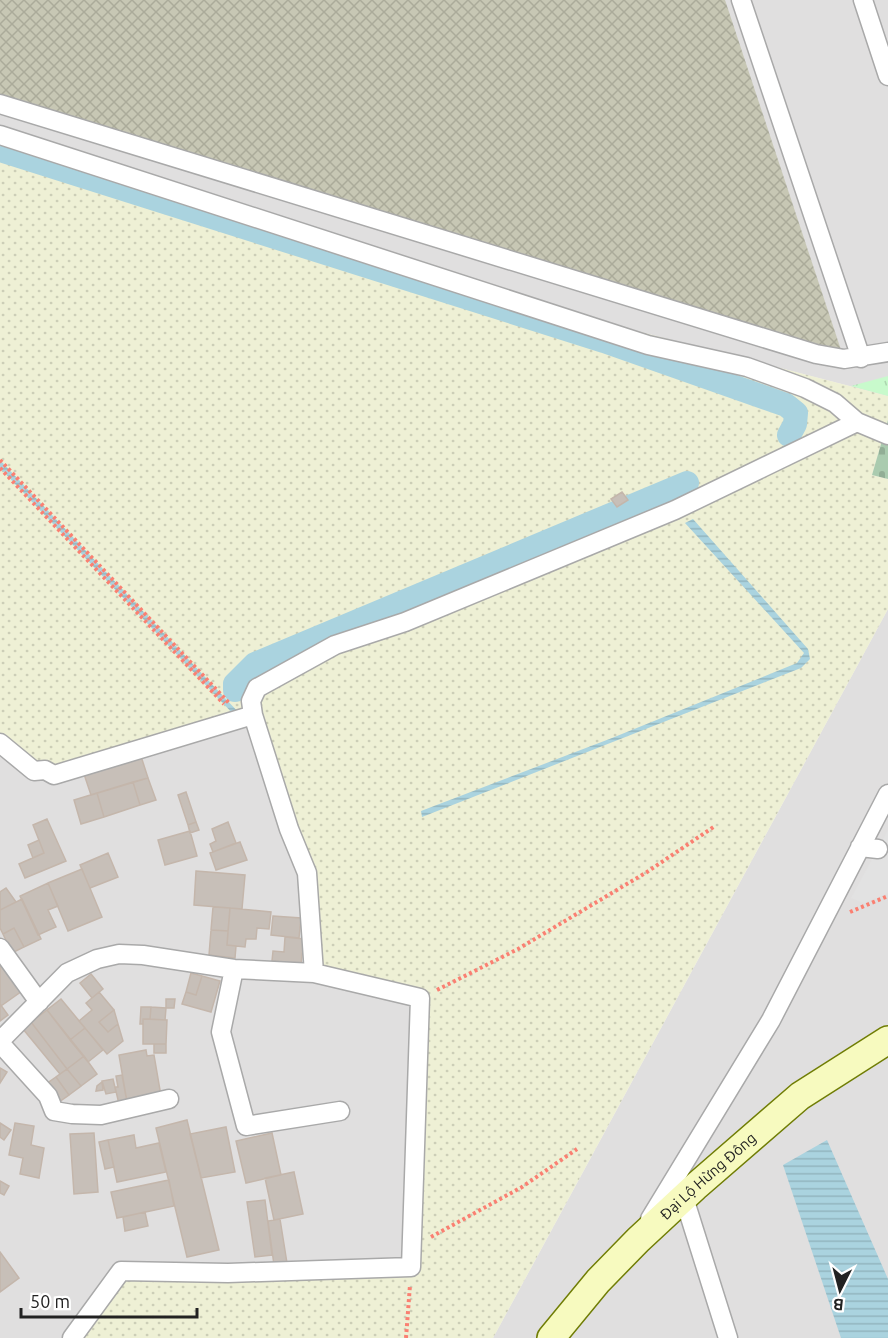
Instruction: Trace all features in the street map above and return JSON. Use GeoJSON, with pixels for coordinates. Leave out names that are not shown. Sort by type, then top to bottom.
{"type":"FeatureCollection","features":[{"type":"Feature","properties":{"kind":"street"},"geometry":{"type":"LineString","coordinates":[[741,0],[861,358]]}},
{"type":"Feature","properties":{"kind":"street"},"geometry":{"type":"LineString","coordinates":[[863,0],[888,76]]}},
{"type":"Feature","properties":{"kind":"street"},"geometry":{"type":"LineString","coordinates":[[0,104],[816,354],[844,359],[888,352]]}},
{"type":"Feature","properties":{"kind":"street"},"geometry":{"type":"LineString","coordinates":[[0,135],[648,345],[747,367],[805,388],[835,404],[857,422],[888,435]]}},
{"type":"Feature","properties":{"kind":"street"},"geometry":{"type":"LineString","coordinates":[[315,973],[307,873],[245,718],[257,688],[335,645],[405,622],[675,510],[857,422]]}},
{"type":"Feature","properties":{"kind":"street"},"geometry":{"type":"LineString","coordinates":[[0,743],[34,771],[45,770],[54,775],[245,718]]}},
{"type":"Feature","properties":{"kind":"street"},"geometry":{"type":"LineString","coordinates":[[638,1240],[771,1020],[869,848],[888,794]]}},
{"type":"Feature","properties":{"kind":"street"},"geometry":{"type":"LineString","coordinates":[[0,948],[39,1002]]}},
{"type":"Feature","properties":{"kind":"street"},"geometry":{"type":"LineString","coordinates":[[72,1338],[121,1271],[228,1273],[411,1267],[420,998],[315,973],[234,969],[143,955],[119,954],[97,959],[67,973],[0,1042],[48,1096],[54,1111],[101,1115],[169,1099]]}},
{"type":"Feature","properties":{"kind":"street"},"geometry":{"type":"LineString","coordinates":[[234,969],[221,1032],[246,1126],[340,1111]]}},
{"type":"Feature","properties":{"kind":"street","name":"Đại Lộ Hừng Đông"},"geometry":{"type":"LineString","coordinates":[[551,1338],[598,1281],[684,1198],[800,1096],[888,1040]]}},
{"type":"Feature","properties":{"kind":"street"},"geometry":{"type":"LineString","coordinates":[[684,1198],[728,1338]]}},
{"type":"Feature","properties":{"kind":"path"},"geometry":{"type":"LineString","coordinates":[[0,459],[245,718]]}},
{"type":"Feature","properties":{"kind":"path"},"geometry":{"type":"LineString","coordinates":[[0,468],[245,718]]}},
{"type":"Feature","properties":{"kind":"path"},"geometry":{"type":"LineString","coordinates":[[420,998],[518,949],[647,872],[715,826]]}},
{"type":"Feature","properties":{"kind":"path"},"geometry":{"type":"LineString","coordinates":[[849,912],[888,896]]}},
{"type":"Feature","properties":{"kind":"path"},"geometry":{"type":"LineString","coordinates":[[412,1247],[522,1187],[577,1149]]}},
{"type":"Feature","properties":{"kind":"path"},"geometry":{"type":"LineString","coordinates":[[406,1338],[411,1267]]}},
{"type":"Feature","properties":{"kind":"shaded area"},"geometry":{"type":"Polygon","coordinates":[[[0,0],[888,0],[888,396],[637,331],[0,125],[0,0]]]}},
{"type":"Feature","properties":{"kind":"shaded area"},"geometry":{"type":"Polygon","coordinates":[[[0,0],[725,0],[844,359],[0,104],[0,0]]]}},
{"type":"Feature","properties":{"kind":"shaded area"},"geometry":{"type":"Polygon","coordinates":[[[0,125],[637,331],[888,396],[888,420],[872,475],[888,479],[888,609],[493,1338],[72,1338],[121,1271],[411,1266],[420,999],[314,973],[311,917],[253,716],[54,775],[0,743],[0,125]]]}},
{"type":"Feature","properties":{"kind":"shaded area"},"geometry":{"type":"Polygon","coordinates":[[[888,609],[888,1338],[493,1338],[543,1246],[888,609]]]}},
{"type":"Feature","properties":{"kind":"shaded area"},"geometry":{"type":"Polygon","coordinates":[[[253,715],[420,998],[411,1267],[72,1338],[0,1338],[0,743],[253,715]]]}},
{"type":"Feature","properties":{"kind":"shaded area"},"geometry":{"type":"Polygon","coordinates":[[[888,830],[888,893],[864,903],[851,898],[888,830]]]}},
{"type":"Feature","properties":{"kind":"green space"},"geometry":{"type":"Polygon","coordinates":[[[888,376],[888,396],[851,386],[888,376]]]}},
{"type":"Feature","properties":{"kind":"green space"},"geometry":{"type":"Polygon","coordinates":[[[888,420],[888,479],[872,475],[888,420]]]}},
{"type":"Feature","properties":{"kind":"water"},"geometry":{"type":"Polygon","coordinates":[[[0,460],[241,715],[236,717],[0,468],[0,460]]]}},
{"type":"Feature","properties":{"kind":"water"},"geometry":{"type":"Polygon","coordinates":[[[693,519],[808,649],[810,659],[801,668],[422,817],[421,811],[612,738],[797,663],[804,653],[685,523],[693,519]]]}},
{"type":"Feature","properties":{"kind":"water"},"geometry":{"type":"Polygon","coordinates":[[[827,1140],[888,1279],[888,1338],[841,1338],[783,1165],[827,1140]]]}},
{"type":"Feature","properties":{"kind":"building"},"geometry":{"type":"Polygon","coordinates":[[[622,492],[628,500],[617,507],[611,499],[622,492]]]}},
{"type":"Feature","properties":{"kind":"building"},"geometry":{"type":"Polygon","coordinates":[[[139,750],[148,778],[91,795],[82,768],[139,750]]]}},
{"type":"Feature","properties":{"kind":"building"},"geometry":{"type":"Polygon","coordinates":[[[148,778],[156,800],[140,805],[133,782],[148,778]]]}},
{"type":"Feature","properties":{"kind":"building"},"geometry":{"type":"Polygon","coordinates":[[[133,782],[140,805],[104,817],[97,793],[133,782]]]}},
{"type":"Feature","properties":{"kind":"building"},"geometry":{"type":"Polygon","coordinates":[[[186,792],[196,822],[188,825],[178,795],[186,792]]]}},
{"type":"Feature","properties":{"kind":"building"},"geometry":{"type":"Polygon","coordinates":[[[97,793],[104,817],[81,824],[74,800],[97,793]]]}},
{"type":"Feature","properties":{"kind":"building"},"geometry":{"type":"Polygon","coordinates":[[[47,819],[66,861],[25,878],[19,864],[44,853],[33,825],[47,819]]]}},
{"type":"Feature","properties":{"kind":"building"},"geometry":{"type":"Polygon","coordinates":[[[196,822],[199,830],[190,833],[188,825],[196,822]]]}},
{"type":"Feature","properties":{"kind":"building"},"geometry":{"type":"Polygon","coordinates":[[[228,822],[236,843],[213,852],[210,844],[216,841],[212,829],[228,822]]]}},
{"type":"Feature","properties":{"kind":"building"},"geometry":{"type":"Polygon","coordinates":[[[190,831],[197,856],[165,865],[158,840],[190,831]]]}},
{"type":"Feature","properties":{"kind":"building"},"geometry":{"type":"Polygon","coordinates":[[[39,840],[44,853],[33,858],[28,845],[39,840]]]}},
{"type":"Feature","properties":{"kind":"building"},"geometry":{"type":"Polygon","coordinates":[[[240,842],[247,860],[216,870],[210,853],[240,842]]]}},
{"type":"Feature","properties":{"kind":"building"},"geometry":{"type":"Polygon","coordinates":[[[108,853],[118,877],[90,888],[80,865],[108,853]]]}},
{"type":"Feature","properties":{"kind":"building"},"geometry":{"type":"Polygon","coordinates":[[[82,869],[102,917],[68,931],[48,883],[82,869]]]}},
{"type":"Feature","properties":{"kind":"building"},"geometry":{"type":"Polygon","coordinates":[[[196,871],[245,875],[242,909],[194,905],[196,871]]]}},
{"type":"Feature","properties":{"kind":"building"},"geometry":{"type":"Polygon","coordinates":[[[48,883],[58,906],[48,910],[56,927],[38,935],[20,896],[48,883]]]}},
{"type":"Feature","properties":{"kind":"building"},"geometry":{"type":"Polygon","coordinates":[[[6,888],[16,902],[0,910],[0,892],[6,888]]]}},
{"type":"Feature","properties":{"kind":"building"},"geometry":{"type":"Polygon","coordinates":[[[22,899],[41,939],[24,947],[14,928],[3,934],[0,928],[0,910],[22,899]]]}},
{"type":"Feature","properties":{"kind":"building"},"geometry":{"type":"Polygon","coordinates":[[[213,907],[230,908],[228,931],[211,930],[213,907]]]}},
{"type":"Feature","properties":{"kind":"building"},"geometry":{"type":"Polygon","coordinates":[[[230,908],[271,912],[269,929],[257,928],[256,939],[246,939],[245,947],[227,945],[230,908]]]}},
{"type":"Feature","properties":{"kind":"building"},"geometry":{"type":"Polygon","coordinates":[[[273,916],[301,918],[299,938],[271,935],[273,916]]]}},
{"type":"Feature","properties":{"kind":"building"},"geometry":{"type":"Polygon","coordinates":[[[14,928],[24,947],[12,953],[3,934],[14,928]]]}},
{"type":"Feature","properties":{"kind":"building"},"geometry":{"type":"Polygon","coordinates":[[[211,930],[228,931],[227,945],[236,946],[235,958],[209,955],[211,930]]]}},
{"type":"Feature","properties":{"kind":"building"},"geometry":{"type":"Polygon","coordinates":[[[285,937],[304,939],[301,964],[272,961],[273,951],[284,952],[285,937]]]}},
{"type":"Feature","properties":{"kind":"building"},"geometry":{"type":"Polygon","coordinates":[[[0,953],[29,986],[1,1006],[0,1004],[0,953]]]}},
{"type":"Feature","properties":{"kind":"building"},"geometry":{"type":"Polygon","coordinates":[[[191,973],[202,976],[196,995],[186,992],[191,973]]]}},
{"type":"Feature","properties":{"kind":"building"},"geometry":{"type":"Polygon","coordinates":[[[91,974],[103,989],[92,998],[80,983],[91,974]]]}},
{"type":"Feature","properties":{"kind":"building"},"geometry":{"type":"Polygon","coordinates":[[[202,976],[220,981],[211,1012],[182,1004],[186,992],[196,995],[202,976]]]}},
{"type":"Feature","properties":{"kind":"building"},"geometry":{"type":"Polygon","coordinates":[[[99,992],[114,1010],[99,1022],[108,1032],[118,1024],[123,1041],[107,1054],[79,1021],[92,1010],[86,1003],[99,992]]]}},
{"type":"Feature","properties":{"kind":"building"},"geometry":{"type":"Polygon","coordinates":[[[61,999],[85,1028],[70,1040],[47,1010],[61,999]]]}},
{"type":"Feature","properties":{"kind":"building"},"geometry":{"type":"Polygon","coordinates":[[[166,999],[175,999],[174,1008],[166,1008],[166,999]]]}},
{"type":"Feature","properties":{"kind":"building"},"geometry":{"type":"Polygon","coordinates":[[[0,1004],[8,1015],[0,1021],[0,1004]]]}},
{"type":"Feature","properties":{"kind":"building"},"geometry":{"type":"Polygon","coordinates":[[[141,1007],[151,1007],[150,1019],[143,1019],[143,1024],[140,1024],[141,1007]]]}},
{"type":"Feature","properties":{"kind":"building"},"geometry":{"type":"Polygon","coordinates":[[[151,1007],[166,1008],[165,1020],[150,1019],[151,1007]]]}},
{"type":"Feature","properties":{"kind":"building"},"geometry":{"type":"Polygon","coordinates":[[[47,1010],[84,1056],[67,1069],[31,1022],[47,1010]]]}},
{"type":"Feature","properties":{"kind":"building"},"geometry":{"type":"Polygon","coordinates":[[[114,1010],[118,1024],[108,1032],[99,1022],[114,1010]]]}},
{"type":"Feature","properties":{"kind":"building"},"geometry":{"type":"Polygon","coordinates":[[[143,1019],[167,1020],[166,1044],[143,1044],[143,1019]]]}},
{"type":"Feature","properties":{"kind":"building"},"geometry":{"type":"Polygon","coordinates":[[[31,1022],[67,1069],[60,1074],[23,1029],[31,1022]]]}},
{"type":"Feature","properties":{"kind":"building"},"geometry":{"type":"Polygon","coordinates":[[[85,1028],[103,1050],[88,1062],[70,1040],[85,1028]]]}},
{"type":"Feature","properties":{"kind":"building"},"geometry":{"type":"Polygon","coordinates":[[[154,1044],[166,1044],[166,1053],[154,1053],[154,1044]]]}},
{"type":"Feature","properties":{"kind":"building"},"geometry":{"type":"Polygon","coordinates":[[[146,1050],[147,1056],[154,1055],[161,1096],[127,1102],[119,1055],[146,1050]]]}},
{"type":"Feature","properties":{"kind":"building"},"geometry":{"type":"Polygon","coordinates":[[[84,1056],[97,1074],[81,1086],[67,1069],[84,1056]]]}},
{"type":"Feature","properties":{"kind":"building"},"geometry":{"type":"Polygon","coordinates":[[[0,1068],[7,1072],[0,1083],[0,1068]]]}},
{"type":"Feature","properties":{"kind":"building"},"geometry":{"type":"Polygon","coordinates":[[[67,1069],[81,1086],[69,1095],[56,1077],[67,1069]]]}},
{"type":"Feature","properties":{"kind":"building"},"geometry":{"type":"Polygon","coordinates":[[[122,1075],[127,1102],[119,1104],[115,1087],[118,1087],[116,1076],[122,1075]]]}},
{"type":"Feature","properties":{"kind":"building"},"geometry":{"type":"Polygon","coordinates":[[[56,1077],[69,1095],[59,1102],[46,1084],[56,1077]]]}},
{"type":"Feature","properties":{"kind":"building"},"geometry":{"type":"Polygon","coordinates":[[[113,1079],[116,1092],[106,1094],[102,1081],[113,1079]]]}},
{"type":"Feature","properties":{"kind":"building"},"geometry":{"type":"Polygon","coordinates":[[[102,1082],[103,1090],[96,1091],[97,1086],[102,1082]]]}},
{"type":"Feature","properties":{"kind":"building"},"geometry":{"type":"Polygon","coordinates":[[[187,1120],[219,1250],[187,1257],[156,1128],[187,1120]]]}},
{"type":"Feature","properties":{"kind":"building"},"geometry":{"type":"Polygon","coordinates":[[[0,1123],[11,1130],[4,1140],[0,1137],[0,1123]]]}},
{"type":"Feature","properties":{"kind":"building"},"geometry":{"type":"Polygon","coordinates":[[[15,1123],[34,1126],[31,1145],[44,1148],[39,1178],[20,1174],[23,1158],[9,1155],[15,1123]]]}},
{"type":"Feature","properties":{"kind":"building"},"geometry":{"type":"Polygon","coordinates":[[[226,1127],[235,1172],[201,1178],[190,1134],[226,1127]]]}},
{"type":"Feature","properties":{"kind":"building"},"geometry":{"type":"Polygon","coordinates":[[[94,1133],[98,1192],[74,1194],[70,1134],[94,1133]]]}},
{"type":"Feature","properties":{"kind":"building"},"geometry":{"type":"Polygon","coordinates":[[[272,1133],[281,1175],[246,1183],[236,1141],[272,1133]]]}},
{"type":"Feature","properties":{"kind":"building"},"geometry":{"type":"Polygon","coordinates":[[[134,1135],[136,1148],[159,1143],[166,1172],[117,1182],[108,1140],[134,1135]]]}},
{"type":"Feature","properties":{"kind":"building"},"geometry":{"type":"Polygon","coordinates":[[[108,1140],[114,1167],[105,1169],[99,1142],[108,1140]]]}},
{"type":"Feature","properties":{"kind":"building"},"geometry":{"type":"Polygon","coordinates":[[[294,1172],[303,1214],[274,1220],[265,1178],[294,1172]]]}},
{"type":"Feature","properties":{"kind":"building"},"geometry":{"type":"Polygon","coordinates":[[[169,1180],[174,1206],[117,1218],[111,1192],[169,1180]]]}},
{"type":"Feature","properties":{"kind":"building"},"geometry":{"type":"Polygon","coordinates":[[[0,1181],[9,1186],[4,1195],[0,1193],[0,1181]]]}},
{"type":"Feature","properties":{"kind":"building"},"geometry":{"type":"Polygon","coordinates":[[[265,1200],[272,1255],[255,1257],[247,1202],[265,1200]]]}},
{"type":"Feature","properties":{"kind":"building"},"geometry":{"type":"Polygon","coordinates":[[[145,1212],[148,1226],[125,1231],[123,1217],[145,1212]]]}},
{"type":"Feature","properties":{"kind":"building"},"geometry":{"type":"Polygon","coordinates":[[[280,1219],[287,1263],[274,1265],[268,1221],[280,1219]]]}},
{"type":"Feature","properties":{"kind":"building"},"geometry":{"type":"Polygon","coordinates":[[[0,1252],[19,1278],[0,1292],[0,1252]]]}},
{"type":"Feature","properties":{"kind":"waterway"},"geometry":{"type":"LineString","coordinates":[[0,150],[604,341],[786,405],[796,413],[795,424],[789,435]]}},
{"type":"Feature","properties":{"kind":"waterway"},"geometry":{"type":"LineString","coordinates":[[235,690],[235,684],[255,664],[687,483]]}}]}
